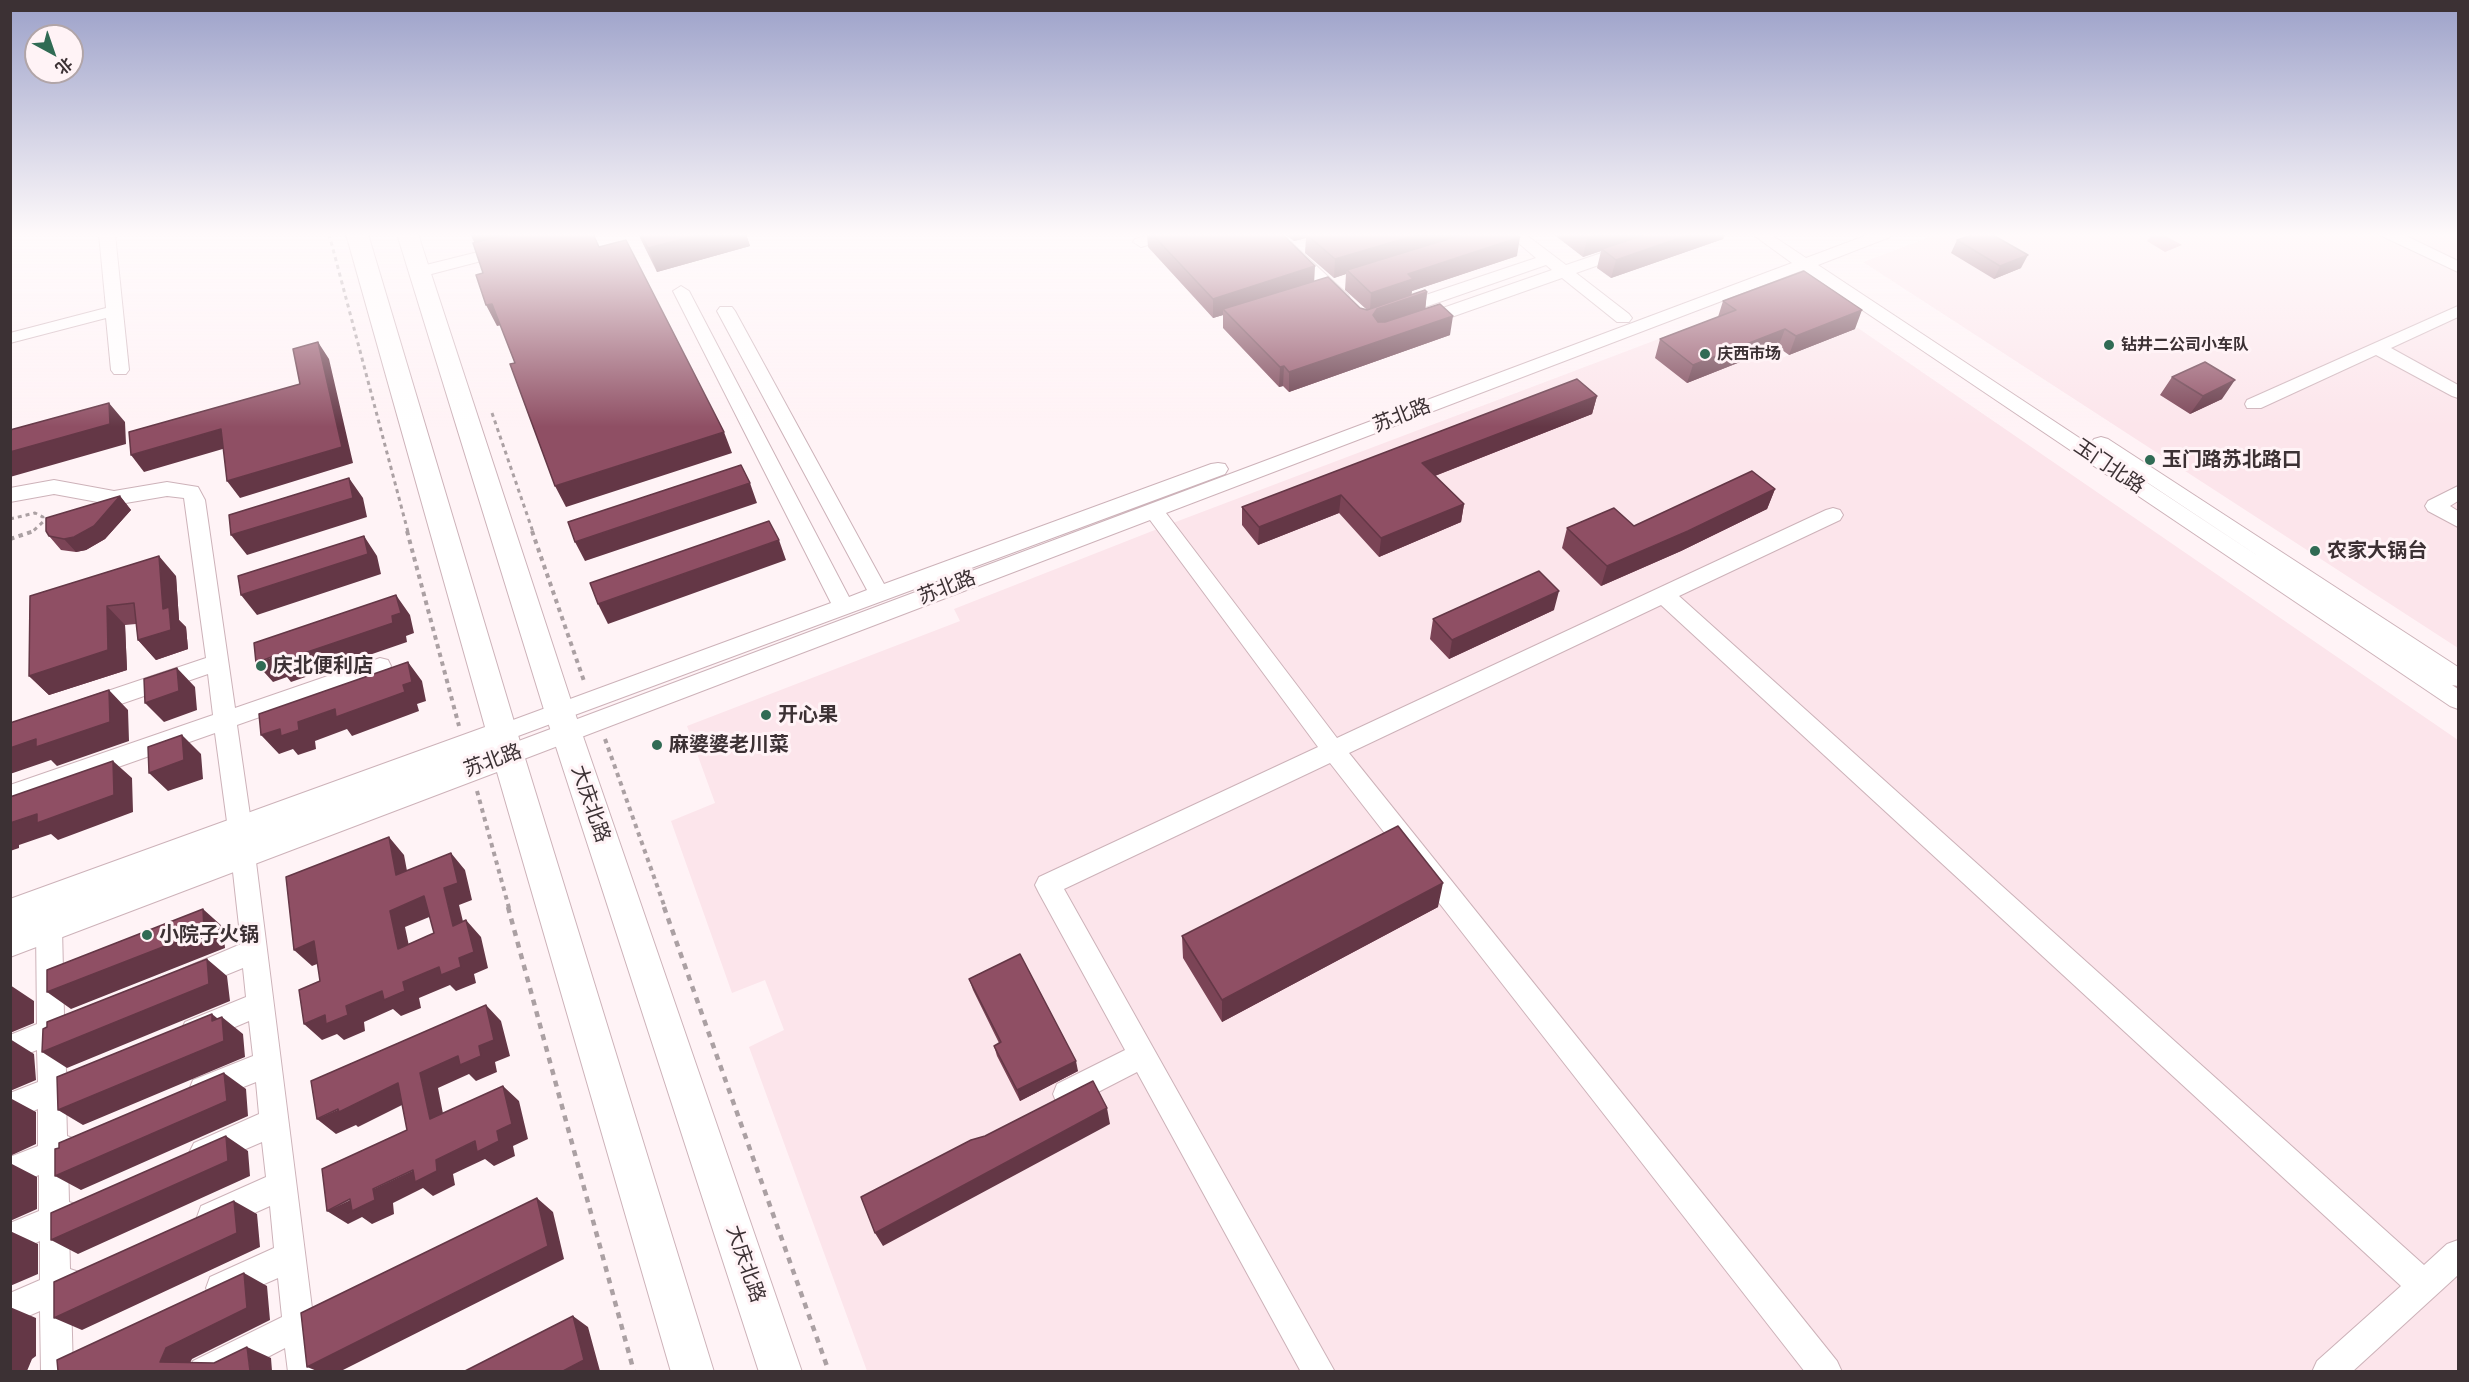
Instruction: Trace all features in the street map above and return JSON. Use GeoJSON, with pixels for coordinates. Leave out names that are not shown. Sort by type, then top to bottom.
{"type":"FeatureCollection","features":[{"type":"Feature","properties":{"kind":"main road"},"geometry":{"type":"LineString","coordinates":[[376,298],[505,744],[693,1371]]}},
{"type":"Feature","properties":{"kind":"main road","name":"大庆北路"},"geometry":{"type":"LineString","coordinates":[[429,298],[575,722],[781,1371]]}},
{"type":"Feature","properties":{"kind":"main road","name":"苏北路"},"geometry":{"type":"LineString","coordinates":[[10,914],[241,842],[505,744]]}},
{"type":"Feature","properties":{"kind":"main road","name":"苏北路"},"geometry":{"type":"LineString","coordinates":[[10,942],[49,928],[241,842]]}},
{"type":"Feature","properties":{"kind":"street"},"geometry":{"type":"LineString","coordinates":[[114,298],[120,370]]}},
{"type":"Feature","properties":{"kind":"street"},"geometry":{"type":"LineString","coordinates":[[685,298],[844,607]]}},
{"type":"Feature","properties":{"kind":"street"},"geometry":{"type":"LineString","coordinates":[[1342,298],[1352,308]]}},
{"type":"Feature","properties":{"kind":"street"},"geometry":{"type":"LineString","coordinates":[[1377,318],[1434,298]]}},
{"type":"Feature","properties":{"kind":"street"},"geometry":{"type":"LineString","coordinates":[[1403,327],[1486,298]]}},
{"type":"Feature","properties":{"kind":"street"},"geometry":{"type":"LineString","coordinates":[[1598,298],[1623,318]]}},
{"type":"Feature","properties":{"kind":"street","name":"苏北路"},"geometry":{"type":"LineString","coordinates":[[575,722],[591,701],[1681,298]]}},
{"type":"Feature","properties":{"kind":"street","name":"苏北路"},"geometry":{"type":"LineString","coordinates":[[505,744],[575,722],[1153,510],[1698,298]]}},
{"type":"Feature","properties":{"kind":"street","name":"玉门北路"},"geometry":{"type":"LineString","coordinates":[[1869,298],[2458,700]]}},
{"type":"Feature","properties":{"kind":"street","name":"玉门北路"},"geometry":{"type":"LineString","coordinates":[[1873,298],[2458,678]]}},
{"type":"Feature","properties":{"kind":"street"},"geometry":{"type":"LineString","coordinates":[[10,338],[115,311]]}},
{"type":"Feature","properties":{"kind":"street"},"geometry":{"type":"LineString","coordinates":[[726,311],[879,594]]}},
{"type":"Feature","properties":{"kind":"street"},"geometry":{"type":"LineString","coordinates":[[2253,404],[2458,311]]}},
{"type":"Feature","properties":{"kind":"street"},"geometry":{"type":"LineString","coordinates":[[2377,348],[2458,393]]}},
{"type":"Feature","properties":{"kind":"street"},"geometry":{"type":"LineString","coordinates":[[10,495],[54,487],[114,498],[167,489],[191,492],[195,500],[226,720],[304,1371]]}},
{"type":"Feature","properties":{"kind":"street"},"geometry":{"type":"LineString","coordinates":[[2458,493],[2435,506],[2458,520]]}},
{"type":"Feature","properties":{"kind":"street"},"geometry":{"type":"LineString","coordinates":[[1153,510],[1333,750],[1826,1371]]}},
{"type":"Feature","properties":{"kind":"street"},"geometry":{"type":"LineString","coordinates":[[1319,1371],[1048,885],[1833,515]]}},
{"type":"Feature","properties":{"kind":"street"},"geometry":{"type":"LineString","coordinates":[[1663,594],[2424,1286]]}},
{"type":"Feature","properties":{"kind":"street"},"geometry":{"type":"LineString","coordinates":[[65,714],[218,662]]}},
{"type":"Feature","properties":{"kind":"street"},"geometry":{"type":"LineString","coordinates":[[10,795],[380,666]]}},
{"type":"Feature","properties":{"kind":"street"},"geometry":{"type":"LineString","coordinates":[[49,928],[55,1288],[52,1369],[89,1350]]}},
{"type":"Feature","properties":{"kind":"street"},"geometry":{"type":"LineString","coordinates":[[169,986],[254,951]]}},
{"type":"Feature","properties":{"kind":"street"},"geometry":{"type":"LineString","coordinates":[[173,1040],[260,1004]]}},
{"type":"Feature","properties":{"kind":"street"},"geometry":{"type":"LineString","coordinates":[[10,1048],[83,1020]]}},
{"type":"Feature","properties":{"kind":"street"},"geometry":{"type":"LineString","coordinates":[[1041,1108],[1143,1055]]}},
{"type":"Feature","properties":{"kind":"street"},"geometry":{"type":"LineString","coordinates":[[182,1099],[268,1063]]}},
{"type":"Feature","properties":{"kind":"street"},"geometry":{"type":"LineString","coordinates":[[10,1107],[85,1077]]}},
{"type":"Feature","properties":{"kind":"street"},"geometry":{"type":"LineString","coordinates":[[180,1164],[274,1122]]}},
{"type":"Feature","properties":{"kind":"street"},"geometry":{"type":"LineString","coordinates":[[10,1172],[85,1140]]}},
{"type":"Feature","properties":{"kind":"street"},"geometry":{"type":"LineString","coordinates":[[185,1229],[282,1185]]}},
{"type":"Feature","properties":{"kind":"street"},"geometry":{"type":"LineString","coordinates":[[10,1239],[85,1206]]}},
{"type":"Feature","properties":{"kind":"street"},"geometry":{"type":"LineString","coordinates":[[2328,1371],[2458,1255]]}},
{"type":"Feature","properties":{"kind":"street"},"geometry":{"type":"LineString","coordinates":[[195,1300],[290,1256]]}},
{"type":"Feature","properties":{"kind":"street"},"geometry":{"type":"LineString","coordinates":[[10,1309],[88,1274]]}},
{"type":"Feature","properties":{"kind":"street"},"geometry":{"type":"LineString","coordinates":[[204,1371],[299,1325]]}},
{"type":"Feature","properties":{"kind":"path"},"geometry":{"type":"LineString","coordinates":[[346,298],[634,1371]]}},
{"type":"Feature","properties":{"kind":"path"},"geometry":{"type":"LineString","coordinates":[[488,402],[591,701]]}},
{"type":"Feature","properties":{"kind":"path"},"geometry":{"type":"LineString","coordinates":[[10,519],[35,513],[43,518],[43,522],[33,532],[10,539]]}},
{"type":"Feature","properties":{"kind":"path"},"geometry":{"type":"LineString","coordinates":[[575,722],[829,1371]]}},
{"type":"Feature","properties":{"kind":"shaded area"},"geometry":{"type":"Polygon","coordinates":[[[1919,298],[2458,298],[2458,648],[1919,298]]]}},
{"type":"Feature","properties":{"kind":"shaded area"},"geometry":{"type":"Polygon","coordinates":[[[1714,318],[1774,361],[1858,328],[2458,740],[2458,1371],[867,1371],[749,1047],[784,1030],[765,980],[732,993],[671,821],[715,803],[687,726],[960,621],[954,609],[1165,526],[1714,318]]]}},
{"type":"Feature","properties":{"kind":"building"},"geometry":{"type":"Polygon","coordinates":[[[484,298],[656,298],[724,432],[555,486],[510,364],[515,363],[492,304],[486,305],[484,298]]]}},
{"type":"Feature","properties":{"kind":"building"},"geometry":{"type":"Polygon","coordinates":[[[1257,298],[1350,298],[1360,308],[1367,310],[1400,298],[1408,298],[1377,309],[1373,315],[1378,322],[1385,322],[1440,304],[1453,316],[1289,372],[1284,366],[1280,367],[1223,309],[1257,298]]]}},
{"type":"Feature","properties":{"kind":"building"},"geometry":{"type":"Polygon","coordinates":[[[1730,298],[1845,298],[1862,310],[1796,336],[1785,329],[1693,365],[1660,339],[1736,310],[1723,301],[1730,298]]]}},
{"type":"Feature","properties":{"kind":"building"},"geometry":{"type":"Polygon","coordinates":[[[318,342],[342,447],[227,481],[221,429],[131,455],[129,432],[300,384],[293,349],[318,342]]]}},
{"type":"Feature","properties":{"kind":"building"},"geometry":{"type":"Polygon","coordinates":[[[2205,362],[2235,380],[2203,396],[2172,377],[2205,362]]]}},
{"type":"Feature","properties":{"kind":"building"},"geometry":{"type":"Polygon","coordinates":[[[1577,379],[1597,396],[1422,463],[1464,504],[1381,538],[1341,495],[1259,527],[1242,507],[1577,379]]]}},
{"type":"Feature","properties":{"kind":"building"},"geometry":{"type":"Polygon","coordinates":[[[109,403],[110,424],[10,452],[10,430],[109,403]]]}},
{"type":"Feature","properties":{"kind":"building"},"geometry":{"type":"Polygon","coordinates":[[[741,465],[750,483],[575,542],[568,522],[741,465]]]}},
{"type":"Feature","properties":{"kind":"building"},"geometry":{"type":"Polygon","coordinates":[[[1752,471],[1775,489],[1688,531],[1607,566],[1567,528],[1614,508],[1634,526],[1752,471]]]}},
{"type":"Feature","properties":{"kind":"building"},"geometry":{"type":"Polygon","coordinates":[[[349,478],[353,498],[231,535],[229,515],[349,478]]]}},
{"type":"Feature","properties":{"kind":"building"},"geometry":{"type":"Polygon","coordinates":[[[120,496],[94,526],[74,537],[64,539],[49,536],[46,531],[46,518],[120,496]]]}},
{"type":"Feature","properties":{"kind":"building"},"geometry":{"type":"Polygon","coordinates":[[[769,521],[779,540],[598,604],[590,583],[769,521]]]}},
{"type":"Feature","properties":{"kind":"building"},"geometry":{"type":"Polygon","coordinates":[[[364,536],[368,554],[241,595],[238,576],[364,536]]]}},
{"type":"Feature","properties":{"kind":"building"},"geometry":{"type":"Polygon","coordinates":[[[159,556],[163,609],[169,607],[171,630],[138,640],[134,603],[107,606],[108,650],[29,676],[30,596],[159,556]]]}},
{"type":"Feature","properties":{"kind":"building"},"geometry":{"type":"Polygon","coordinates":[[[1539,571],[1559,591],[1452,640],[1433,619],[1539,571]]]}},
{"type":"Feature","properties":{"kind":"building"},"geometry":{"type":"Polygon","coordinates":[[[396,595],[401,613],[392,616],[393,623],[275,663],[274,656],[256,663],[254,643],[396,595]]]}},
{"type":"Feature","properties":{"kind":"building"},"geometry":{"type":"Polygon","coordinates":[[[408,662],[412,682],[403,685],[405,692],[336,717],[335,709],[298,722],[299,730],[281,736],[280,729],[261,735],[259,714],[408,662]]]}},
{"type":"Feature","properties":{"kind":"building"},"geometry":{"type":"Polygon","coordinates":[[[177,668],[179,691],[145,703],[144,679],[177,668]]]}},
{"type":"Feature","properties":{"kind":"building"},"geometry":{"type":"Polygon","coordinates":[[[109,690],[110,722],[36,747],[36,739],[10,748],[10,723],[109,690]]]}},
{"type":"Feature","properties":{"kind":"building"},"geometry":{"type":"Polygon","coordinates":[[[182,735],[184,760],[149,773],[148,747],[182,735]]]}},
{"type":"Feature","properties":{"kind":"building"},"geometry":{"type":"Polygon","coordinates":[[[113,761],[114,795],[37,823],[37,814],[10,823],[10,797],[113,761]]]}},
{"type":"Feature","properties":{"kind":"building"},"geometry":{"type":"Polygon","coordinates":[[[1398,826],[1443,883],[1222,1000],[1182,936],[1398,826]]]}},
{"type":"Feature","properties":{"kind":"building"},"geometry":{"type":"Polygon","coordinates":[[[389,837],[396,875],[451,853],[458,883],[444,888],[453,926],[466,920],[474,952],[459,958],[461,967],[441,975],[439,967],[403,982],[405,991],[384,1000],[382,991],[346,1006],[348,1015],[326,1024],[325,1015],[304,1024],[299,990],[320,981],[314,941],[294,950],[286,877],[389,837]],[[424,896],[390,911],[398,949],[434,933],[424,896]]]}},
{"type":"Feature","properties":{"kind":"building"},"geometry":{"type":"Polygon","coordinates":[[[203,909],[204,931],[47,992],[47,970],[203,909]]]}},
{"type":"Feature","properties":{"kind":"building"},"geometry":{"type":"Polygon","coordinates":[[[1020,954],[1076,1061],[1017,1090],[994,1046],[1001,1042],[969,979],[1020,954]]]}},
{"type":"Feature","properties":{"kind":"building"},"geometry":{"type":"Polygon","coordinates":[[[207,959],[209,984],[42,1052],[43,1029],[47,1027],[47,1022],[207,959]]]}},
{"type":"Feature","properties":{"kind":"building"},"geometry":{"type":"Polygon","coordinates":[[[486,1005],[494,1040],[479,1046],[481,1056],[460,1065],[458,1056],[420,1073],[430,1119],[503,1086],[512,1124],[497,1131],[499,1141],[477,1152],[475,1141],[436,1160],[437,1171],[415,1182],[413,1170],[373,1189],[375,1200],[352,1211],[350,1199],[327,1211],[322,1169],[407,1130],[398,1083],[339,1112],[338,1109],[317,1119],[311,1081],[486,1005]]]}},
{"type":"Feature","properties":{"kind":"building"},"geometry":{"type":"Polygon","coordinates":[[[212,1014],[212,1021],[222,1017],[224,1041],[58,1110],[57,1077],[212,1014]]]}},
{"type":"Feature","properties":{"kind":"building"},"geometry":{"type":"Polygon","coordinates":[[[224,1073],[227,1101],[55,1176],[55,1149],[59,1148],[59,1143],[224,1073]]]}},
{"type":"Feature","properties":{"kind":"building"},"geometry":{"type":"Polygon","coordinates":[[[1093,1081],[1107,1108],[875,1233],[861,1197],[1093,1081]]]}},
{"type":"Feature","properties":{"kind":"building"},"geometry":{"type":"Polygon","coordinates":[[[226,1136],[228,1161],[51,1240],[51,1213],[226,1136]]]}},
{"type":"Feature","properties":{"kind":"building"},"geometry":{"type":"Polygon","coordinates":[[[537,1198],[548,1246],[307,1367],[301,1313],[537,1198]]]}},
{"type":"Feature","properties":{"kind":"building"},"geometry":{"type":"Polygon","coordinates":[[[234,1201],[237,1233],[54,1318],[54,1282],[234,1201]]]}},
{"type":"Feature","properties":{"kind":"building"},"geometry":{"type":"Polygon","coordinates":[[[244,1273],[247,1308],[166,1348],[160,1362],[214,1363],[247,1347],[250,1371],[58,1371],[57,1360],[244,1273]]]}},
{"type":"Feature","properties":{"kind":"building"},"geometry":{"type":"Polygon","coordinates":[[[573,1316],[584,1360],[563,1371],[465,1371],[573,1316]]]}},
{"type":"Feature","properties":{"kind":"place","name":"钻井二公司小车队"},"geometry":{"type":"Point","coordinates":[2109,345]}},
{"type":"Feature","properties":{"kind":"place","name":"庆西市场"},"geometry":{"type":"Point","coordinates":[1705,354]}},
{"type":"Feature","properties":{"kind":"place","name":"玉门路苏北路口"},"geometry":{"type":"Point","coordinates":[2150,460]}},
{"type":"Feature","properties":{"kind":"place","name":"农家大锅台"},"geometry":{"type":"Point","coordinates":[2315,551]}},
{"type":"Feature","properties":{"kind":"place","name":"庆北便利店"},"geometry":{"type":"Point","coordinates":[261,666]}},
{"type":"Feature","properties":{"kind":"place","name":"开心果"},"geometry":{"type":"Point","coordinates":[766,715]}},
{"type":"Feature","properties":{"kind":"place","name":"麻婆婆老川菜"},"geometry":{"type":"Point","coordinates":[657,745]}},
{"type":"Feature","properties":{"kind":"place","name":"小院子火锅"},"geometry":{"type":"Point","coordinates":[147,935]}}]}
